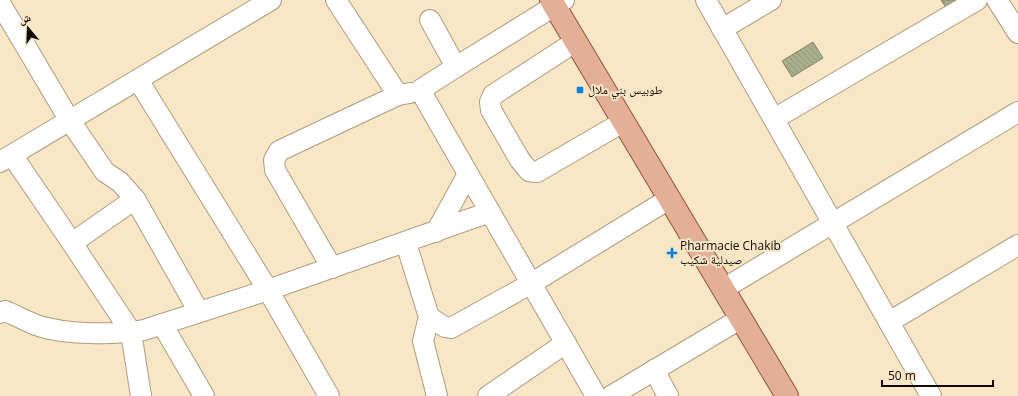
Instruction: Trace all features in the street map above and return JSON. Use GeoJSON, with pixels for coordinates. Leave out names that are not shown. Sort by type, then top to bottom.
{"type":"FeatureCollection","features":[{"type":"Feature","properties":{"kind":"main road"},"geometry":{"type":"LineString","coordinates":[[556,2],[575,42],[787,396]]}},
{"type":"Feature","properties":{"kind":"street"},"geometry":{"type":"LineString","coordinates":[[141,396],[131,332],[72,243],[6,158],[271,0]]}},
{"type":"Feature","properties":{"kind":"street"},"geometry":{"type":"LineString","coordinates":[[336,0],[398,95]]}},
{"type":"Feature","properties":{"kind":"street"},"geometry":{"type":"LineString","coordinates":[[706,0],[931,396]]}},
{"type":"Feature","properties":{"kind":"street"},"geometry":{"type":"LineString","coordinates":[[722,29],[771,0]]}},
{"type":"Feature","properties":{"kind":"street"},"geometry":{"type":"LineString","coordinates":[[774,119],[977,0]]}},
{"type":"Feature","properties":{"kind":"street"},"geometry":{"type":"LineString","coordinates":[[997,0],[1018,34]]}},
{"type":"Feature","properties":{"kind":"street"},"geometry":{"type":"LineString","coordinates":[[332,268],[275,170],[274,160],[279,150],[398,95],[420,90],[556,2]]}},
{"type":"Feature","properties":{"kind":"street"},"geometry":{"type":"LineString","coordinates":[[0,3],[70,121],[105,172],[120,182],[135,199],[199,312]]}},
{"type":"Feature","properties":{"kind":"street"},"geometry":{"type":"LineString","coordinates":[[430,20],[456,67]]}},
{"type":"Feature","properties":{"kind":"street"},"geometry":{"type":"LineString","coordinates":[[575,42],[493,95],[490,102],[491,110],[520,160],[529,171],[537,172],[623,122]]}},
{"type":"Feature","properties":{"kind":"street"},"geometry":{"type":"LineString","coordinates":[[138,80],[268,290],[329,396]]}},
{"type":"Feature","properties":{"kind":"street"},"geometry":{"type":"LineString","coordinates":[[420,90],[596,396]]}},
{"type":"Feature","properties":{"kind":"street"},"geometry":{"type":"LineString","coordinates":[[723,289],[1018,112]]}},
{"type":"Feature","properties":{"kind":"street"},"geometry":{"type":"LineString","coordinates":[[436,232],[468,174]]}},
{"type":"Feature","properties":{"kind":"street"},"geometry":{"type":"LineString","coordinates":[[72,243],[135,199]]}},
{"type":"Feature","properties":{"kind":"street"},"geometry":{"type":"LineString","coordinates":[[429,317],[445,327],[451,328],[532,283],[669,199]]}},
{"type":"Feature","properties":{"kind":"street"},"geometry":{"type":"LineString","coordinates":[[2,310],[37,325],[77,333],[131,332],[144,330],[268,290],[490,212]]}},
{"type":"Feature","properties":{"kind":"street"},"geometry":{"type":"LineString","coordinates":[[406,242],[429,317],[423,341],[437,396]]}},
{"type":"Feature","properties":{"kind":"street"},"geometry":{"type":"LineString","coordinates":[[889,322],[1018,244]]}},
{"type":"Feature","properties":{"kind":"street"},"geometry":{"type":"LineString","coordinates":[[611,396],[740,319]]}},
{"type":"Feature","properties":{"kind":"street"},"geometry":{"type":"LineString","coordinates":[[162,324],[204,396]]}},
{"type":"Feature","properties":{"kind":"street"},"geometry":{"type":"LineString","coordinates":[[488,396],[566,343]]}},
{"type":"Feature","properties":{"kind":"street"},"geometry":{"type":"LineString","coordinates":[[654,370],[668,396]]}},
{"type":"Feature","properties":{"kind":"building"},"geometry":{"type":"Polygon","coordinates":[[[941,0],[959,0],[946,8],[941,0]]]}},
{"type":"Feature","properties":{"kind":"building"},"geometry":{"type":"Polygon","coordinates":[[[813,42],[823,58],[792,77],[782,61],[813,42]]]}},
{"type":"Feature","properties":{"kind":"place","name":"طوبيس بني ملال"},"geometry":{"type":"Point","coordinates":[580,90]}},
{"type":"Feature","properties":{"kind":"place","name":"Pharmacie Chakib صيدلية شكيب"},"geometry":{"type":"Point","coordinates":[672,253]}}]}
